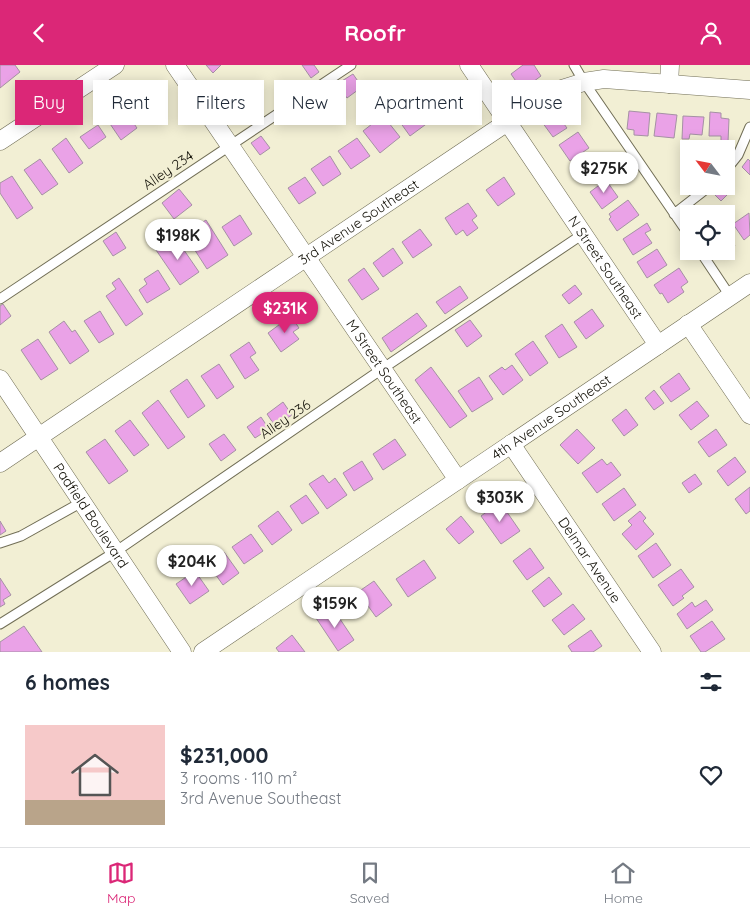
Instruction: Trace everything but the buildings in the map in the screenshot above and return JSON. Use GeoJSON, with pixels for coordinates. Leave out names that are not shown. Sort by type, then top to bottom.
{"type":"FeatureCollection","features":[{"type":"Feature","properties":{"kind":"street"},"geometry":{"type":"LineString","coordinates":[[0,141],[115,65]]}},
{"type":"Feature","properties":{"kind":"street","name":"M Street Southeast"},"geometry":{"type":"LineString","coordinates":[[175,65],[458,480]]}},
{"type":"Feature","properties":{"kind":"street","name":"N Street Southeast"},"geometry":{"type":"LineString","coordinates":[[469,65],[492,99]]}},
{"type":"Feature","properties":{"kind":"street"},"geometry":{"type":"LineString","coordinates":[[669,84],[670,65]]}},
{"type":"Feature","properties":{"kind":"street","name":"3rd Avenue Southeast"},"geometry":{"type":"LineString","coordinates":[[581,82],[604,79],[750,89]]}},
{"type":"Feature","properties":{"kind":"street","name":"3rd Avenue Southeast"},"geometry":{"type":"LineString","coordinates":[[0,463],[501,125]]}},
{"type":"Feature","properties":{"kind":"street","name":"N Street Southeast"},"geometry":{"type":"LineString","coordinates":[[510,125],[658,345]]}},
{"type":"Feature","properties":{"kind":"street","name":"4th Avenue Southeast"},"geometry":{"type":"LineString","coordinates":[[203,652],[750,283]]}},
{"type":"Feature","properties":{"kind":"street"},"geometry":{"type":"LineString","coordinates":[[688,324],[750,415]]}},
{"type":"Feature","properties":{"kind":"street","name":"Padfield Boulevard"},"geometry":{"type":"LineString","coordinates":[[0,379],[182,652]]}},
{"type":"Feature","properties":{"kind":"street","name":"Delmar Avenue"},"geometry":{"type":"LineString","coordinates":[[511,444],[652,652]]}},
{"type":"Feature","properties":{"kind":"lane","name":"Alley 234"},"geometry":{"type":"LineString","coordinates":[[0,299],[351,65]]}},
{"type":"Feature","properties":{"kind":"lane"},"geometry":{"type":"LineString","coordinates":[[574,65],[680,222]]}},
{"type":"Feature","properties":{"kind":"lane"},"geometry":{"type":"LineString","coordinates":[[735,159],[750,127]]}},
{"type":"Feature","properties":{"kind":"lane"},"geometry":{"type":"LineString","coordinates":[[674,214],[698,195]]}},
{"type":"Feature","properties":{"kind":"lane","name":"Alley 236"},"geometry":{"type":"LineString","coordinates":[[0,623],[115,552],[382,369],[584,234]]}},
{"type":"Feature","properties":{"kind":"lane"},"geometry":{"type":"LineString","coordinates":[[706,260],[730,296]]}},
{"type":"Feature","properties":{"kind":"lane"},"geometry":{"type":"LineString","coordinates":[[0,543],[21,536],[82,502]]}}]}
